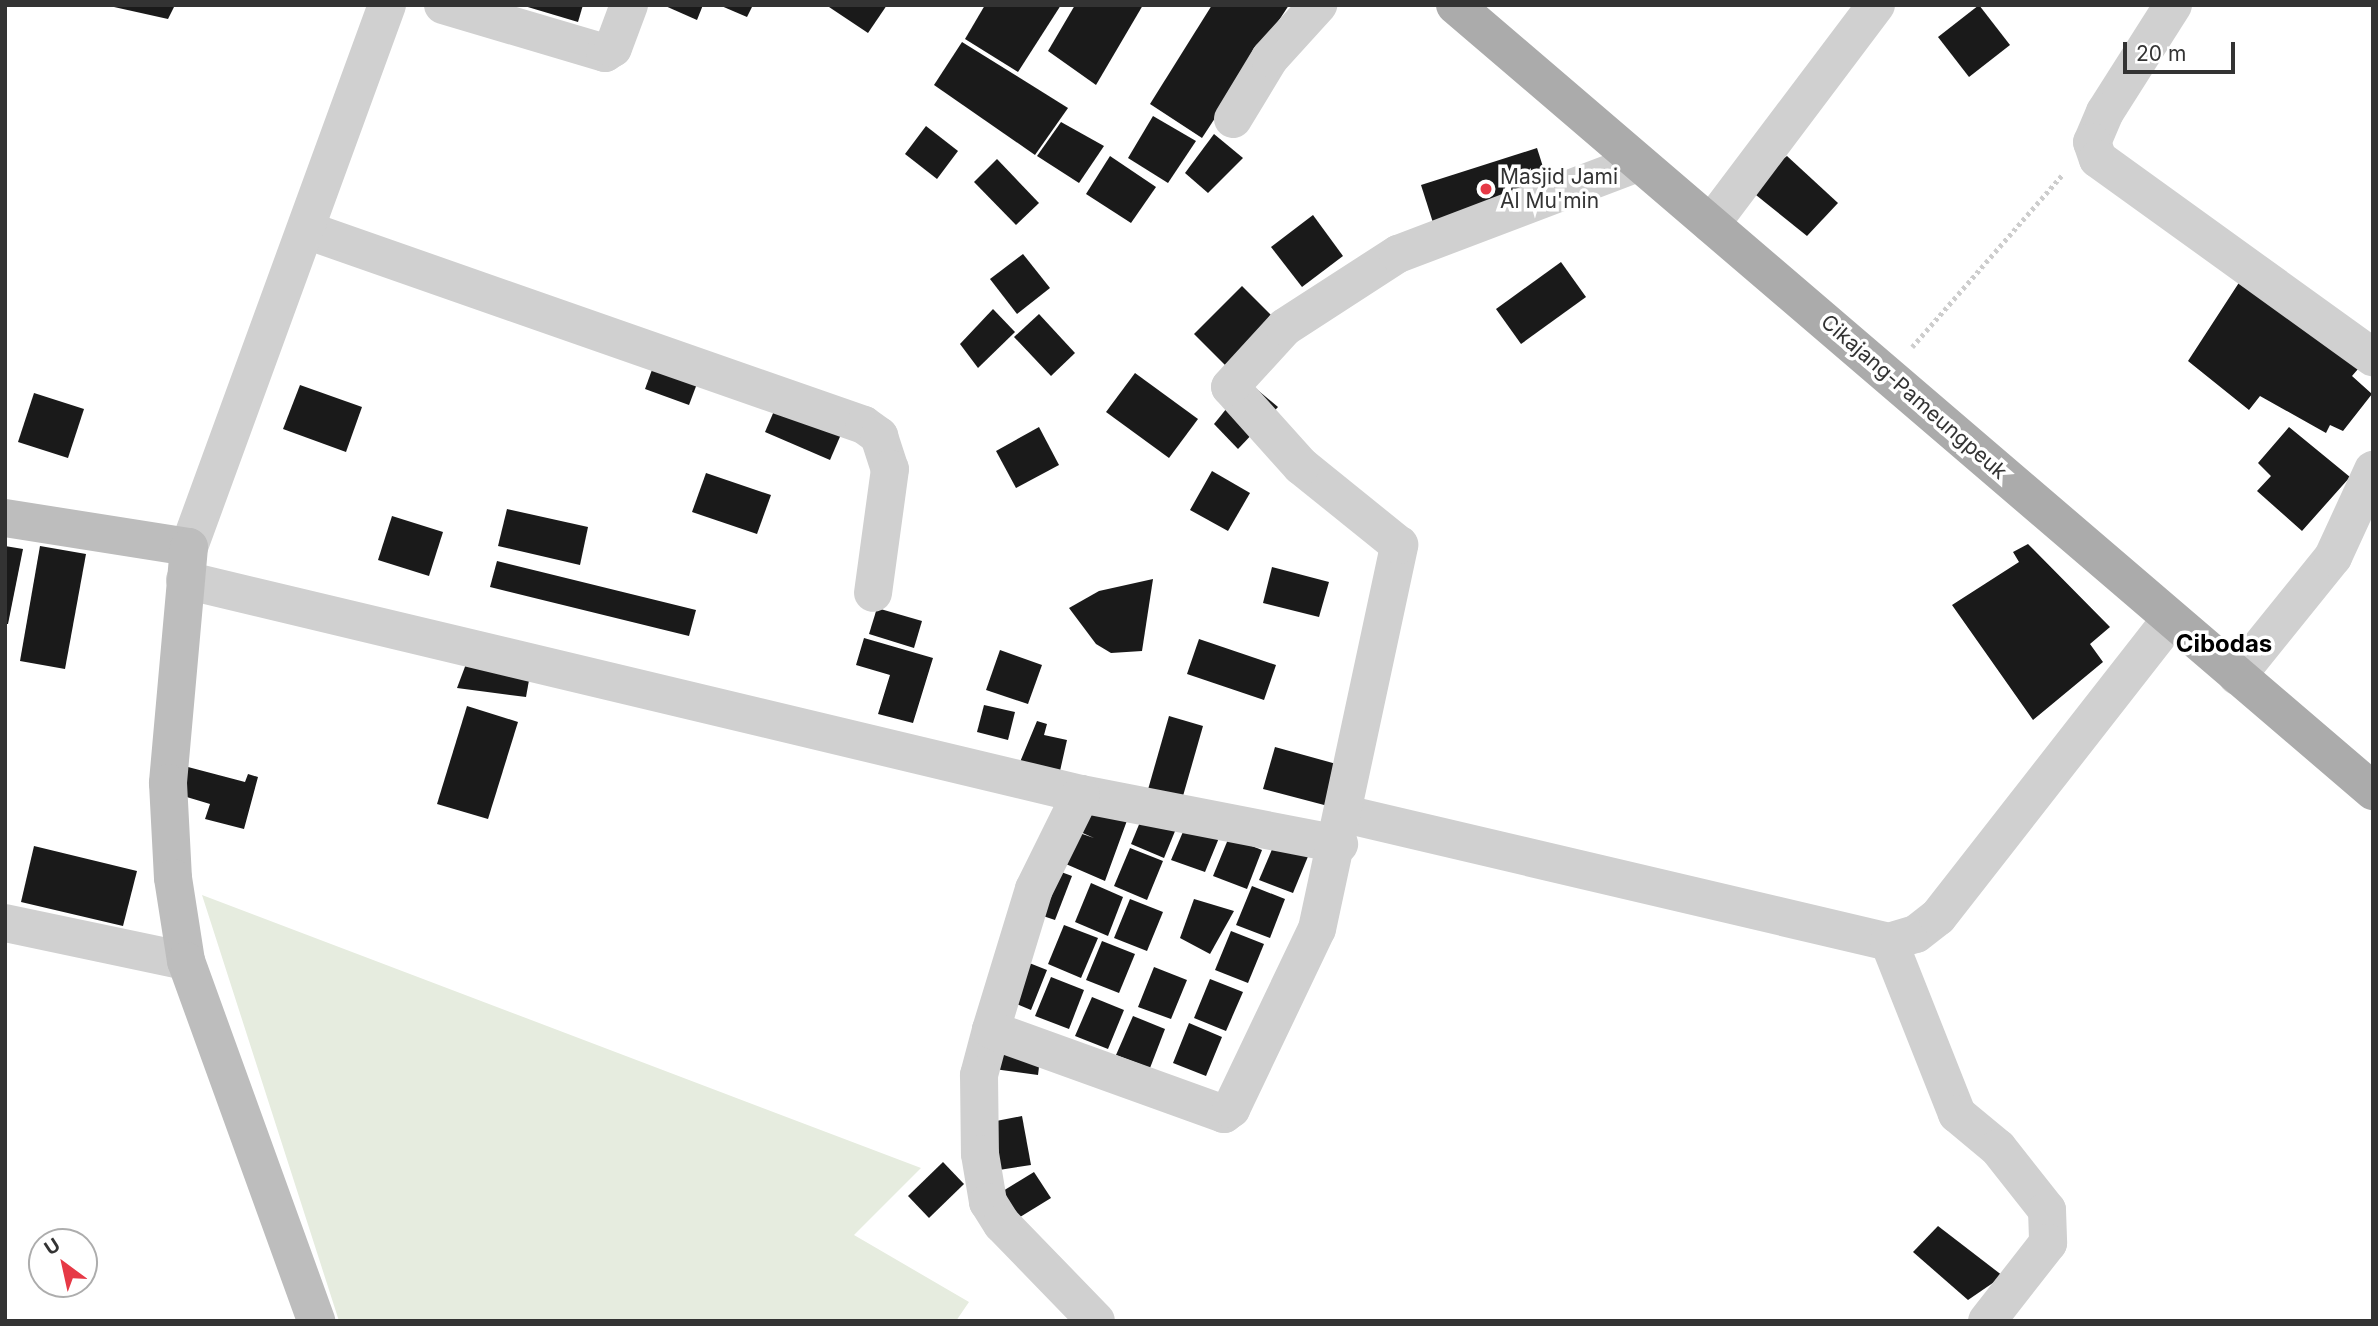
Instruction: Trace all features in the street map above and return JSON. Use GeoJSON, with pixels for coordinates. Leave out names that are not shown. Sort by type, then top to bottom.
{"type":"FeatureCollection","features":[{"type":"Feature","properties":{"kind":"main road","name":"Cikajang-Pameungpeuk"},"geometry":{"type":"LineString","coordinates":[[1455,5],[1889,374],[2169,620],[2373,791]]}},
{"type":"Feature","properties":{"kind":"street"},"geometry":{"type":"LineString","coordinates":[[316,1321],[186,961],[173,878],[168,783],[187,564],[309,232],[387,5]]}},
{"type":"Feature","properties":{"kind":"street"},"geometry":{"type":"LineString","coordinates":[[443,5],[605,52],[613,48],[629,5]]}},
{"type":"Feature","properties":{"kind":"street"},"geometry":{"type":"LineString","coordinates":[[1233,119],[1270,58],[1318,5]]}},
{"type":"Feature","properties":{"kind":"street"},"geometry":{"type":"LineString","coordinates":[[1711,224],[1876,5]]}},
{"type":"Feature","properties":{"kind":"street"},"geometry":{"type":"LineString","coordinates":[[2173,5],[2105,112],[2092,142],[2098,159],[2373,357]]}},
{"type":"Feature","properties":{"kind":"street"},"geometry":{"type":"LineString","coordinates":[[991,1030],[1228,1113],[1305,962],[1342,829],[1399,545],[1301,466],[1230,387],[1285,327],[1398,254],[1638,163]]}},
{"type":"Feature","properties":{"kind":"street"},"geometry":{"type":"LineString","coordinates":[[309,232],[864,425],[879,436],[890,469],[873,593]]}},
{"type":"Feature","properties":{"kind":"street"},"geometry":{"type":"LineString","coordinates":[[2237,676],[2333,557],[2373,470]]}},
{"type":"Feature","properties":{"kind":"street"},"geometry":{"type":"LineString","coordinates":[[5,518],[1081,794],[1342,829],[1889,942],[1916,934],[1938,916],[2169,620]]}},
{"type":"Feature","properties":{"kind":"street"},"geometry":{"type":"LineString","coordinates":[[1081,794],[1034,889],[979,1075],[988,1202],[1025,1252],[1096,1321]]}},
{"type":"Feature","properties":{"kind":"street"},"geometry":{"type":"LineString","coordinates":[[5,923],[186,961]]}},
{"type":"Feature","properties":{"kind":"street"},"geometry":{"type":"LineString","coordinates":[[1889,942],[1957,1114],[1998,1148],[2047,1210],[2048,1243],[1987,1321]]}},
{"type":"Feature","properties":{"kind":"path"},"geometry":{"type":"LineString","coordinates":[[1889,374],[2066,171],[2098,159]]}},
{"type":"Feature","properties":{"kind":"shaded area"},"geometry":{"type":"Polygon","coordinates":[[[202,895],[921,1168],[854,1235],[969,1302],[956,1321],[339,1321],[202,895]]]}},
{"type":"Feature","properties":{"kind":"building"},"geometry":{"type":"Polygon","coordinates":[[[105,5],[175,5],[168,19],[105,5]]]}},
{"type":"Feature","properties":{"kind":"building"},"geometry":{"type":"Polygon","coordinates":[[[521,5],[583,5],[578,22],[521,5]]]}},
{"type":"Feature","properties":{"kind":"building"},"geometry":{"type":"Polygon","coordinates":[[[663,5],[703,5],[697,20],[663,5]]]}},
{"type":"Feature","properties":{"kind":"building"},"geometry":{"type":"Polygon","coordinates":[[[719,5],[753,5],[747,17],[719,5]]]}},
{"type":"Feature","properties":{"kind":"building"},"geometry":{"type":"Polygon","coordinates":[[[826,5],[887,5],[868,33],[826,5]]]}},
{"type":"Feature","properties":{"kind":"building"},"geometry":{"type":"Polygon","coordinates":[[[985,5],[1061,5],[1018,72],[965,39],[985,5]]]}},
{"type":"Feature","properties":{"kind":"building"},"geometry":{"type":"Polygon","coordinates":[[[1075,5],[1143,5],[1096,85],[1048,51],[1075,5]]]}},
{"type":"Feature","properties":{"kind":"building"},"geometry":{"type":"Polygon","coordinates":[[[1212,5],[1289,5],[1202,138],[1150,104],[1212,5]]]}},
{"type":"Feature","properties":{"kind":"building"},"geometry":{"type":"Polygon","coordinates":[[[1979,5],[2010,45],[1969,77],[1938,37],[1979,5]]]}},
{"type":"Feature","properties":{"kind":"building"},"geometry":{"type":"Polygon","coordinates":[[[962,42],[1068,108],[1035,155],[934,85],[962,42]]]}},
{"type":"Feature","properties":{"kind":"building"},"geometry":{"type":"Polygon","coordinates":[[[1153,116],[1196,141],[1168,183],[1128,158],[1153,116]]]}},
{"type":"Feature","properties":{"kind":"building"},"geometry":{"type":"Polygon","coordinates":[[[1061,122],[1104,146],[1079,183],[1037,156],[1061,122]]]}},
{"type":"Feature","properties":{"kind":"building"},"geometry":{"type":"Polygon","coordinates":[[[926,126],[958,151],[937,179],[905,154],[926,126]]]}},
{"type":"Feature","properties":{"kind":"building"},"geometry":{"type":"Polygon","coordinates":[[[1214,134],[1243,158],[1208,193],[1185,173],[1214,134]]]}},
{"type":"Feature","properties":{"kind":"building","name":"Masjid Jami Al Mu'min"},"geometry":{"type":"Polygon","coordinates":[[[1537,148],[1551,192],[1435,229],[1421,185],[1537,148]]]}},
{"type":"Feature","properties":{"kind":"building"},"geometry":{"type":"Polygon","coordinates":[[[1110,156],[1156,187],[1131,223],[1086,194],[1110,156]]]}},
{"type":"Feature","properties":{"kind":"building"},"geometry":{"type":"Polygon","coordinates":[[[1787,156],[1838,203],[1807,236],[1746,187],[1787,156]]]}},
{"type":"Feature","properties":{"kind":"building"},"geometry":{"type":"Polygon","coordinates":[[[997,159],[1039,203],[1016,225],[974,182],[997,159]]]}},
{"type":"Feature","properties":{"kind":"building"},"geometry":{"type":"Polygon","coordinates":[[[1313,215],[1343,256],[1302,287],[1271,247],[1313,215]]]}},
{"type":"Feature","properties":{"kind":"building"},"geometry":{"type":"Polygon","coordinates":[[[1023,254],[1050,288],[1017,314],[990,279],[1023,254]]]}},
{"type":"Feature","properties":{"kind":"building"},"geometry":{"type":"Polygon","coordinates":[[[1561,262],[1586,297],[1521,344],[1496,309],[1561,262]]]}},
{"type":"Feature","properties":{"kind":"building"},"geometry":{"type":"Polygon","coordinates":[[[2242,278],[2364,362],[2352,376],[2372,394],[2343,431],[2330,425],[2326,433],[2260,396],[2249,410],[2188,361],[2242,278]]]}},
{"type":"Feature","properties":{"kind":"building"},"geometry":{"type":"Polygon","coordinates":[[[1242,286],[1275,319],[1226,366],[1194,334],[1242,286]]]}},
{"type":"Feature","properties":{"kind":"building"},"geometry":{"type":"Polygon","coordinates":[[[993,309],[1015,332],[978,368],[960,344],[993,309]]]}},
{"type":"Feature","properties":{"kind":"building"},"geometry":{"type":"Polygon","coordinates":[[[1039,314],[1075,353],[1051,376],[1014,337],[1039,314]]]}},
{"type":"Feature","properties":{"kind":"building"},"geometry":{"type":"Polygon","coordinates":[[[657,356],[701,373],[689,405],[645,389],[657,356]]]}},
{"type":"Feature","properties":{"kind":"building"},"geometry":{"type":"Polygon","coordinates":[[[1135,373],[1198,419],[1169,458],[1106,412],[1135,373]]]}},
{"type":"Feature","properties":{"kind":"building"},"geometry":{"type":"Polygon","coordinates":[[[1248,382],[1278,407],[1238,449],[1214,424],[1248,382]]]}},
{"type":"Feature","properties":{"kind":"building"},"geometry":{"type":"Polygon","coordinates":[[[300,385],[362,407],[346,452],[283,429],[300,385]]]}},
{"type":"Feature","properties":{"kind":"building"},"geometry":{"type":"Polygon","coordinates":[[[34,393],[84,409],[68,458],[18,442],[34,393]]]}},
{"type":"Feature","properties":{"kind":"building"},"geometry":{"type":"Polygon","coordinates":[[[780,397],[845,425],[830,460],[765,432],[780,397]]]}},
{"type":"Feature","properties":{"kind":"building"},"geometry":{"type":"Polygon","coordinates":[[[1039,427],[1059,465],[1016,488],[996,451],[1039,427]]]}},
{"type":"Feature","properties":{"kind":"building"},"geometry":{"type":"Polygon","coordinates":[[[2289,427],[2350,477],[2302,531],[2257,491],[2271,476],[2258,463],[2289,427]]]}},
{"type":"Feature","properties":{"kind":"building"},"geometry":{"type":"Polygon","coordinates":[[[1212,471],[1250,493],[1228,531],[1190,510],[1212,471]]]}},
{"type":"Feature","properties":{"kind":"building"},"geometry":{"type":"Polygon","coordinates":[[[706,473],[771,495],[757,534],[692,512],[706,473]]]}},
{"type":"Feature","properties":{"kind":"building"},"geometry":{"type":"Polygon","coordinates":[[[507,509],[588,527],[580,565],[498,546],[507,509]]]}},
{"type":"Feature","properties":{"kind":"building"},"geometry":{"type":"Polygon","coordinates":[[[392,516],[443,532],[429,576],[378,560],[392,516]]]}},
{"type":"Feature","properties":{"kind":"building"},"geometry":{"type":"Polygon","coordinates":[[[2028,544],[2110,627],[2090,644],[2103,662],[2033,720],[1952,605],[2019,562],[2013,552],[2028,544]]]}},
{"type":"Feature","properties":{"kind":"building"},"geometry":{"type":"Polygon","coordinates":[[[5,546],[23,549],[8,624],[5,624],[5,546]]]}},
{"type":"Feature","properties":{"kind":"building"},"geometry":{"type":"Polygon","coordinates":[[[40,546],[86,554],[65,669],[20,661],[40,546]]]}},
{"type":"Feature","properties":{"kind":"building"},"geometry":{"type":"Polygon","coordinates":[[[497,561],[696,610],[689,636],[490,587],[497,561]]]}},
{"type":"Feature","properties":{"kind":"building"},"geometry":{"type":"Polygon","coordinates":[[[1272,567],[1329,582],[1319,617],[1263,603],[1272,567]]]}},
{"type":"Feature","properties":{"kind":"building"},"geometry":{"type":"Polygon","coordinates":[[[1153,579],[1142,651],[1111,653],[1096,644],[1069,608],[1099,591],[1153,579]]]}},
{"type":"Feature","properties":{"kind":"building"},"geometry":{"type":"Polygon","coordinates":[[[877,608],[922,621],[914,648],[869,634],[877,608]]]}},
{"type":"Feature","properties":{"kind":"building"},"geometry":{"type":"Polygon","coordinates":[[[864,638],[933,658],[913,723],[878,714],[890,675],[856,665],[864,638]]]}},
{"type":"Feature","properties":{"kind":"building"},"geometry":{"type":"Polygon","coordinates":[[[1199,639],[1276,665],[1264,700],[1187,674],[1199,639]]]}},
{"type":"Feature","properties":{"kind":"building"},"geometry":{"type":"Polygon","coordinates":[[[472,648],[531,669],[526,697],[457,688],[472,648]]]}},
{"type":"Feature","properties":{"kind":"building"},"geometry":{"type":"Polygon","coordinates":[[[1000,650],[1042,665],[1028,704],[986,690],[1000,650]]]}},
{"type":"Feature","properties":{"kind":"building"},"geometry":{"type":"Polygon","coordinates":[[[984,705],[1015,712],[1008,740],[977,732],[984,705]]]}},
{"type":"Feature","properties":{"kind":"building"},"geometry":{"type":"Polygon","coordinates":[[[467,706],[518,722],[488,819],[437,804],[467,706]]]}},
{"type":"Feature","properties":{"kind":"building"},"geometry":{"type":"Polygon","coordinates":[[[1169,716],[1203,726],[1181,803],[1147,793],[1169,716]]]}},
{"type":"Feature","properties":{"kind":"building"},"geometry":{"type":"Polygon","coordinates":[[[1037,721],[1047,724],[1044,735],[1067,740],[1060,771],[1020,762],[1037,721]]]}},
{"type":"Feature","properties":{"kind":"building"},"geometry":{"type":"Polygon","coordinates":[[[1275,747],[1340,765],[1328,806],[1263,789],[1275,747]]]}},
{"type":"Feature","properties":{"kind":"building"},"geometry":{"type":"Polygon","coordinates":[[[188,767],[245,782],[248,774],[258,777],[244,829],[205,819],[210,804],[180,795],[188,767]]]}},
{"type":"Feature","properties":{"kind":"building"},"geometry":{"type":"Polygon","coordinates":[[[1082,796],[1129,815],[1105,881],[1052,858],[1065,828],[1094,838],[1069,827],[1082,796]]]}},
{"type":"Feature","properties":{"kind":"building"},"geometry":{"type":"Polygon","coordinates":[[[1147,805],[1180,819],[1164,858],[1131,844],[1147,805]]]}},
{"type":"Feature","properties":{"kind":"building"},"geometry":{"type":"Polygon","coordinates":[[[1188,820],[1221,833],[1205,872],[1171,860],[1188,820]]]}},
{"type":"Feature","properties":{"kind":"building"},"geometry":{"type":"Polygon","coordinates":[[[1229,837],[1262,850],[1247,889],[1213,876],[1229,837]]]}},
{"type":"Feature","properties":{"kind":"building"},"geometry":{"type":"Polygon","coordinates":[[[1276,840],[1309,854],[1293,893],[1259,880],[1276,840]]]}},
{"type":"Feature","properties":{"kind":"building"},"geometry":{"type":"Polygon","coordinates":[[[34,846],[137,871],[123,926],[21,902],[34,846]]]}},
{"type":"Feature","properties":{"kind":"building"},"geometry":{"type":"Polygon","coordinates":[[[1130,848],[1163,861],[1147,900],[1114,886],[1130,848]]]}},
{"type":"Feature","properties":{"kind":"building"},"geometry":{"type":"Polygon","coordinates":[[[1045,866],[1072,876],[1055,920],[1028,911],[1045,866]]]}},
{"type":"Feature","properties":{"kind":"building"},"geometry":{"type":"Polygon","coordinates":[[[1091,883],[1123,897],[1108,936],[1075,922],[1091,883]]]}},
{"type":"Feature","properties":{"kind":"building"},"geometry":{"type":"Polygon","coordinates":[[[1252,886],[1285,899],[1270,938],[1236,925],[1252,886]]]}},
{"type":"Feature","properties":{"kind":"building"},"geometry":{"type":"Polygon","coordinates":[[[1130,899],[1163,912],[1147,951],[1114,938],[1130,899]]]}},
{"type":"Feature","properties":{"kind":"building"},"geometry":{"type":"Polygon","coordinates":[[[1194,899],[1234,911],[1210,954],[1180,938],[1194,899]]]}},
{"type":"Feature","properties":{"kind":"building"},"geometry":{"type":"Polygon","coordinates":[[[1064,925],[1098,938],[1081,978],[1048,964],[1064,925]]]}},
{"type":"Feature","properties":{"kind":"building"},"geometry":{"type":"Polygon","coordinates":[[[1231,931],[1264,944],[1248,983],[1215,970],[1231,931]]]}},
{"type":"Feature","properties":{"kind":"building"},"geometry":{"type":"Polygon","coordinates":[[[1102,941],[1135,954],[1119,993],[1086,980],[1102,941]]]}},
{"type":"Feature","properties":{"kind":"building"},"geometry":{"type":"Polygon","coordinates":[[[1014,957],[1047,970],[1031,1010],[998,996],[1014,957]]]}},
{"type":"Feature","properties":{"kind":"building"},"geometry":{"type":"Polygon","coordinates":[[[1154,967],[1187,980],[1171,1019],[1138,1007],[1154,967]]]}},
{"type":"Feature","properties":{"kind":"building"},"geometry":{"type":"Polygon","coordinates":[[[1051,977],[1084,990],[1069,1029],[1035,1016],[1051,977]]]}},
{"type":"Feature","properties":{"kind":"building"},"geometry":{"type":"Polygon","coordinates":[[[1210,979],[1243,992],[1226,1031],[1194,1018],[1210,979]]]}},
{"type":"Feature","properties":{"kind":"building"},"geometry":{"type":"Polygon","coordinates":[[[1092,997],[1124,1010],[1108,1049],[1075,1036],[1092,997]]]}},
{"type":"Feature","properties":{"kind":"building"},"geometry":{"type":"Polygon","coordinates":[[[1133,1016],[1165,1029],[1150,1068],[1116,1055],[1133,1016]]]}},
{"type":"Feature","properties":{"kind":"building"},"geometry":{"type":"Polygon","coordinates":[[[1189,1023],[1222,1037],[1206,1076],[1173,1063],[1189,1023]]]}},
{"type":"Feature","properties":{"kind":"building"},"geometry":{"type":"Polygon","coordinates":[[[997,1042],[1041,1050],[1038,1075],[994,1069],[997,1042]]]}},
{"type":"Feature","properties":{"kind":"building"},"geometry":{"type":"Polygon","coordinates":[[[1022,1116],[1031,1165],[999,1170],[991,1122],[1022,1116]]]}},
{"type":"Feature","properties":{"kind":"building"},"geometry":{"type":"Polygon","coordinates":[[[943,1162],[964,1184],[929,1218],[908,1196],[943,1162]]]}},
{"type":"Feature","properties":{"kind":"building"},"geometry":{"type":"Polygon","coordinates":[[[1034,1172],[1051,1198],[1015,1220],[998,1194],[1034,1172]]]}},
{"type":"Feature","properties":{"kind":"building"},"geometry":{"type":"Polygon","coordinates":[[[1938,1226],[2003,1276],[1968,1300],[1913,1252],[1938,1226]]]}},
{"type":"Feature","properties":{"kind":"place","name":"Masjid Jami Al Mu'min"},"geometry":{"type":"Point","coordinates":[1486,189]}},
{"type":"Feature","properties":{"kind":"district","name":"Cibodas"},"geometry":{"type":"Point","coordinates":[2224,644]}}]}
